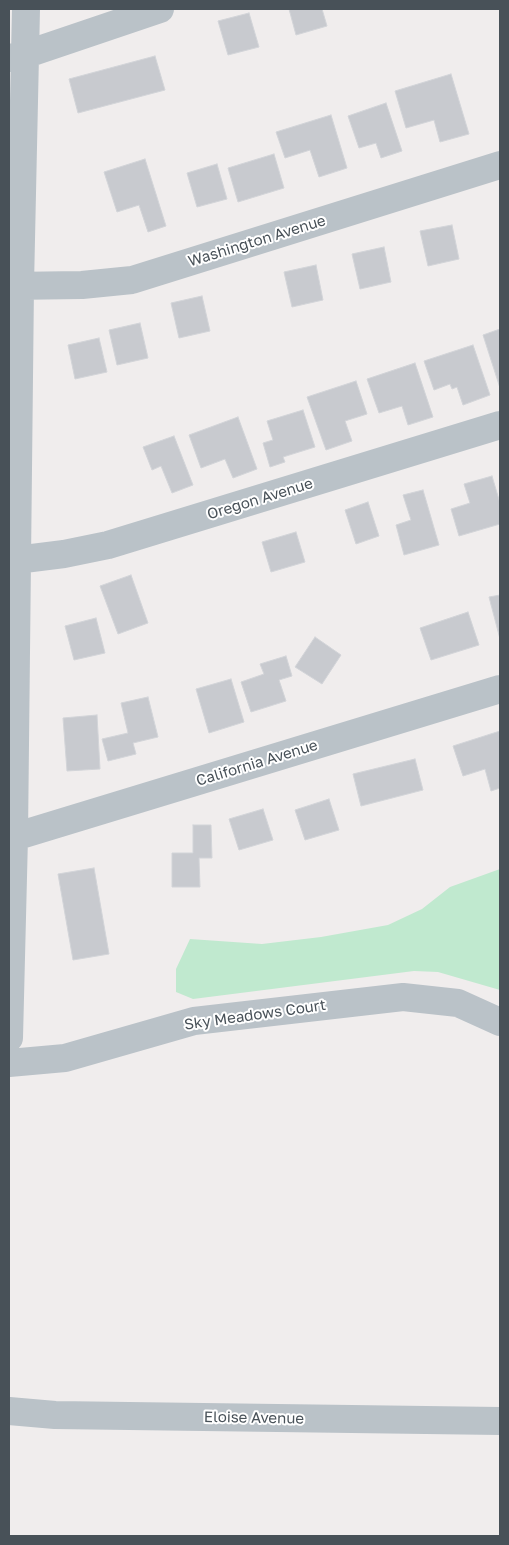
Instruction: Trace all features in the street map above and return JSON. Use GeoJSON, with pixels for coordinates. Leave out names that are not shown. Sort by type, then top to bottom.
{"type":"FeatureCollection","features":[{"type":"Feature","properties":{"kind":"street"},"geometry":{"type":"LineString","coordinates":[[9,1038],[14,837],[16,560],[14,285],[17,56],[26,9]]}},
{"type":"Feature","properties":{"kind":"street"},"geometry":{"type":"LineString","coordinates":[[17,56],[160,9]]}},
{"type":"Feature","properties":{"kind":"street","name":"Washington Avenue"},"geometry":{"type":"LineString","coordinates":[[14,285],[82,285],[132,280],[500,165]]}},
{"type":"Feature","properties":{"kind":"street","name":"Oregon Avenue"},"geometry":{"type":"LineString","coordinates":[[16,560],[64,554],[108,545],[500,425]]}},
{"type":"Feature","properties":{"kind":"street","name":"California Avenue"},"geometry":{"type":"LineString","coordinates":[[14,837],[500,689]]}},
{"type":"Feature","properties":{"kind":"street","name":"Sky Meadows Court"},"geometry":{"type":"LineString","coordinates":[[9,1063],[65,1058],[194,1021],[403,997],[458,1003],[500,1022]]}},
{"type":"Feature","properties":{"kind":"street","name":"Eloise Avenue"},"geometry":{"type":"LineString","coordinates":[[9,1411],[55,1415],[500,1421]]}},
{"type":"Feature","properties":{"kind":"green space"},"geometry":{"type":"Polygon","coordinates":[[[500,869],[500,990],[438,972],[414,971],[193,999],[176,992],[176,969],[190,939],[262,944],[321,937],[388,925],[422,909],[450,887],[500,869]]]}},
{"type":"Feature","properties":{"kind":"building"},"geometry":{"type":"Polygon","coordinates":[[[289,9],[322,9],[327,26],[296,35],[289,9]]]}},
{"type":"Feature","properties":{"kind":"building"},"geometry":{"type":"Polygon","coordinates":[[[249,13],[259,47],[228,55],[218,21],[249,13]]]}},
{"type":"Feature","properties":{"kind":"building"},"geometry":{"type":"Polygon","coordinates":[[[155,56],[165,90],[78,113],[69,79],[155,56]]]}},
{"type":"Feature","properties":{"kind":"building"},"geometry":{"type":"Polygon","coordinates":[[[451,74],[469,134],[440,142],[434,120],[406,128],[395,91],[451,74]]]}},
{"type":"Feature","properties":{"kind":"building"},"geometry":{"type":"Polygon","coordinates":[[[386,103],[402,151],[381,158],[376,143],[359,148],[348,116],[386,103]]]}},
{"type":"Feature","properties":{"kind":"building"},"geometry":{"type":"Polygon","coordinates":[[[331,115],[347,168],[319,177],[310,150],[285,158],[276,132],[331,115]]]}},
{"type":"Feature","properties":{"kind":"building"},"geometry":{"type":"Polygon","coordinates":[[[274,154],[284,188],[238,202],[228,168],[274,154]]]}},
{"type":"Feature","properties":{"kind":"building"},"geometry":{"type":"Polygon","coordinates":[[[145,159],[166,226],[148,232],[139,205],[117,212],[104,172],[145,159]]]}},
{"type":"Feature","properties":{"kind":"building"},"geometry":{"type":"Polygon","coordinates":[[[217,164],[227,199],[197,207],[187,173],[217,164]]]}},
{"type":"Feature","properties":{"kind":"building"},"geometry":{"type":"Polygon","coordinates":[[[452,225],[459,259],[428,266],[420,231],[452,225]]]}},
{"type":"Feature","properties":{"kind":"building"},"geometry":{"type":"Polygon","coordinates":[[[384,247],[391,282],[360,289],[352,254],[384,247]]]}},
{"type":"Feature","properties":{"kind":"building"},"geometry":{"type":"Polygon","coordinates":[[[316,265],[323,300],[292,307],[284,272],[316,265]]]}},
{"type":"Feature","properties":{"kind":"building"},"geometry":{"type":"Polygon","coordinates":[[[202,296],[210,331],[179,338],[171,303],[202,296]]]}},
{"type":"Feature","properties":{"kind":"building"},"geometry":{"type":"Polygon","coordinates":[[[140,323],[148,358],[117,365],[109,330],[140,323]]]}},
{"type":"Feature","properties":{"kind":"building"},"geometry":{"type":"Polygon","coordinates":[[[500,329],[500,388],[483,335],[500,329]]]}},
{"type":"Feature","properties":{"kind":"building"},"geometry":{"type":"Polygon","coordinates":[[[99,338],[107,372],[75,379],[68,345],[99,338]]]}},
{"type":"Feature","properties":{"kind":"building"},"geometry":{"type":"Polygon","coordinates":[[[473,345],[490,395],[463,405],[457,387],[452,389],[450,384],[434,390],[424,361],[473,345]]]}},
{"type":"Feature","properties":{"kind":"building"},"geometry":{"type":"Polygon","coordinates":[[[415,363],[433,417],[408,425],[402,406],[379,413],[367,379],[415,363]]]}},
{"type":"Feature","properties":{"kind":"building"},"geometry":{"type":"Polygon","coordinates":[[[356,381],[367,414],[345,421],[352,441],[326,450],[307,397],[356,381]]]}},
{"type":"Feature","properties":{"kind":"building"},"geometry":{"type":"Polygon","coordinates":[[[303,410],[315,447],[283,457],[285,462],[270,467],[263,443],[273,440],[267,421],[303,410]]]}},
{"type":"Feature","properties":{"kind":"building"},"geometry":{"type":"Polygon","coordinates":[[[238,417],[257,469],[233,478],[225,459],[201,468],[189,435],[238,417]]]}},
{"type":"Feature","properties":{"kind":"building"},"geometry":{"type":"Polygon","coordinates":[[[174,436],[193,485],[172,493],[161,466],[152,470],[143,447],[174,436]]]}},
{"type":"Feature","properties":{"kind":"building"},"geometry":{"type":"Polygon","coordinates":[[[492,476],[500,503],[500,524],[459,536],[451,509],[470,503],[464,484],[492,476]]]}},
{"type":"Feature","properties":{"kind":"building"},"geometry":{"type":"Polygon","coordinates":[[[423,490],[439,545],[404,555],[396,525],[411,520],[403,495],[423,490]]]}},
{"type":"Feature","properties":{"kind":"building"},"geometry":{"type":"Polygon","coordinates":[[[368,502],[379,536],[356,544],[345,510],[368,502]]]}},
{"type":"Feature","properties":{"kind":"building"},"geometry":{"type":"Polygon","coordinates":[[[296,532],[305,562],[271,572],[262,542],[296,532]]]}},
{"type":"Feature","properties":{"kind":"building"},"geometry":{"type":"Polygon","coordinates":[[[131,575],[148,623],[118,634],[100,586],[131,575]]]}},
{"type":"Feature","properties":{"kind":"building"},"geometry":{"type":"Polygon","coordinates":[[[500,595],[500,639],[489,597],[500,595]]]}},
{"type":"Feature","properties":{"kind":"building"},"geometry":{"type":"Polygon","coordinates":[[[468,612],[479,645],[431,660],[420,628],[468,612]]]}},
{"type":"Feature","properties":{"kind":"building"},"geometry":{"type":"Polygon","coordinates":[[[96,618],[105,653],[74,660],[65,626],[96,618]]]}},
{"type":"Feature","properties":{"kind":"building"},"geometry":{"type":"Polygon","coordinates":[[[315,637],[341,655],[322,684],[295,667],[315,637]]]}},
{"type":"Feature","properties":{"kind":"building"},"geometry":{"type":"Polygon","coordinates":[[[286,656],[292,676],[279,680],[286,701],[251,712],[241,682],[264,674],[260,664],[286,656]]]}},
{"type":"Feature","properties":{"kind":"building"},"geometry":{"type":"Polygon","coordinates":[[[231,679],[244,722],[209,733],[196,689],[231,679]]]}},
{"type":"Feature","properties":{"kind":"building"},"geometry":{"type":"Polygon","coordinates":[[[148,697],[158,737],[133,743],[136,754],[108,761],[102,739],[128,733],[121,703],[148,697]]]}},
{"type":"Feature","properties":{"kind":"building"},"geometry":{"type":"Polygon","coordinates":[[[97,715],[100,769],[67,771],[63,718],[97,715]]]}},
{"type":"Feature","properties":{"kind":"building"},"geometry":{"type":"Polygon","coordinates":[[[500,731],[500,788],[491,791],[485,769],[463,776],[453,746],[500,731]]]}},
{"type":"Feature","properties":{"kind":"building"},"geometry":{"type":"Polygon","coordinates":[[[415,759],[423,790],[361,806],[353,774],[415,759]]]}},
{"type":"Feature","properties":{"kind":"building"},"geometry":{"type":"Polygon","coordinates":[[[329,799],[339,830],[305,840],[295,810],[329,799]]]}},
{"type":"Feature","properties":{"kind":"building"},"geometry":{"type":"Polygon","coordinates":[[[263,809],[273,840],[239,850],[229,819],[263,809]]]}},
{"type":"Feature","properties":{"kind":"building"},"geometry":{"type":"Polygon","coordinates":[[[193,825],[211,825],[212,858],[199,858],[200,887],[172,887],[172,853],[193,853],[193,825]]]}},
{"type":"Feature","properties":{"kind":"building"},"geometry":{"type":"Polygon","coordinates":[[[94,868],[109,954],[73,960],[58,874],[94,868]]]}}]}
